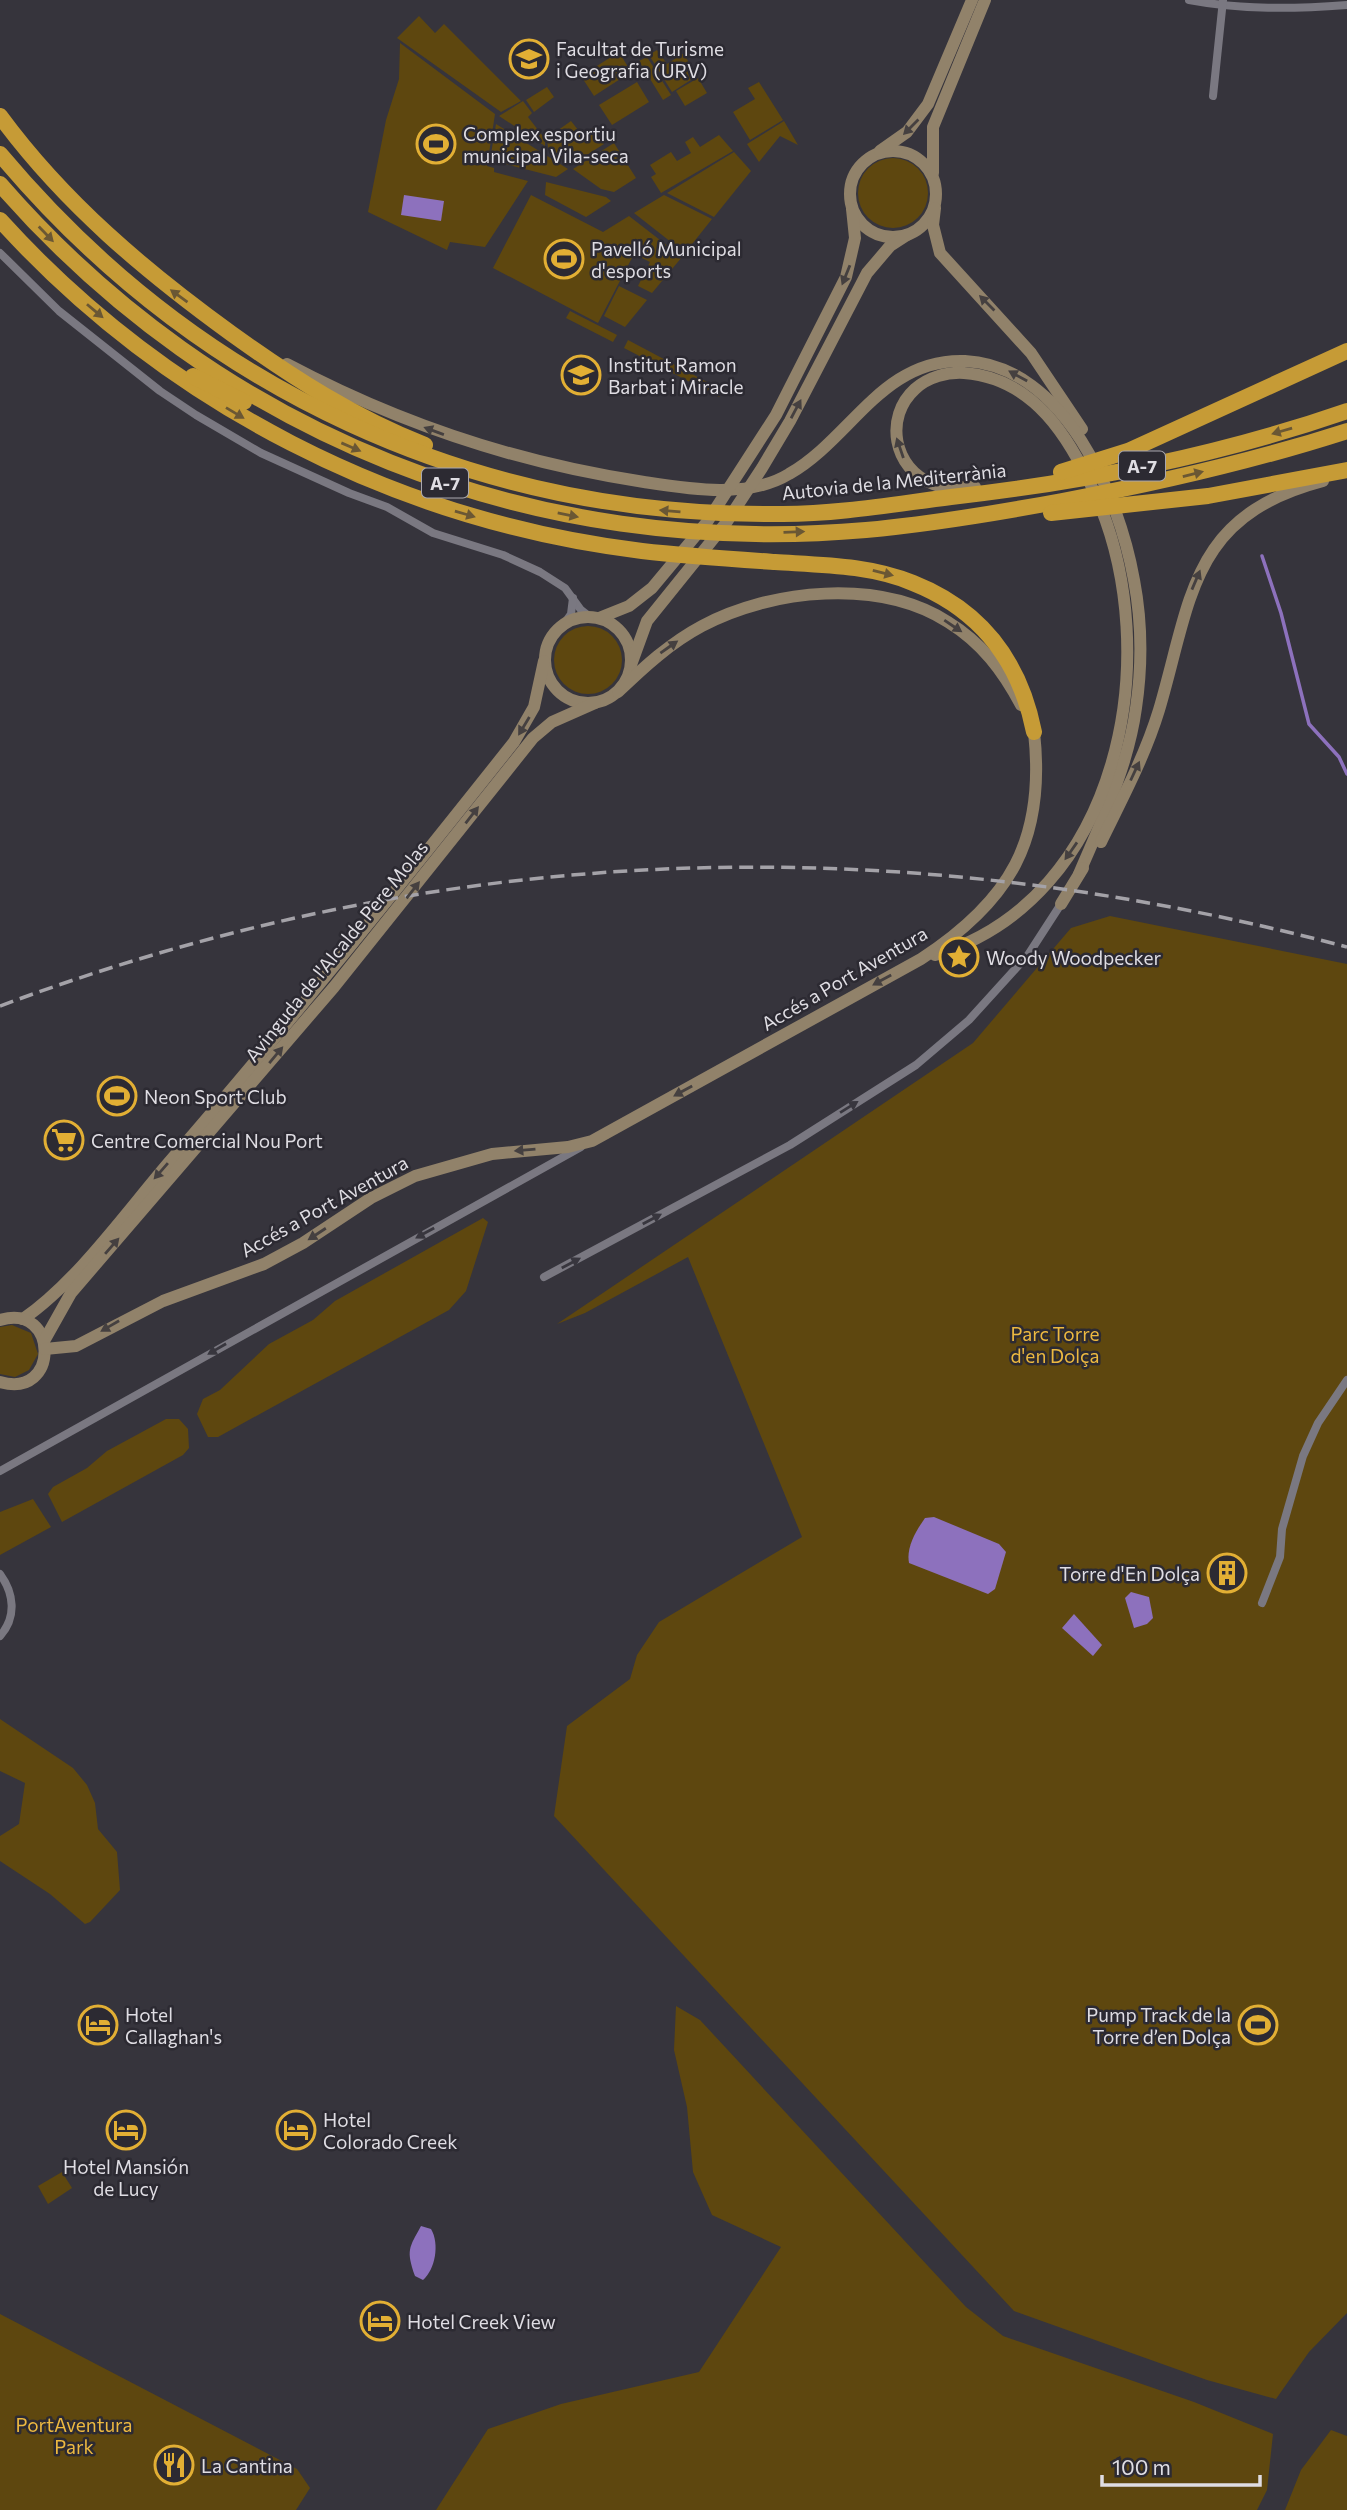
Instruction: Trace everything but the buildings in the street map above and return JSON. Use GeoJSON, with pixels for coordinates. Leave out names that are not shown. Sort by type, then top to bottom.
{"type":"FeatureCollection","features":[{"type":"Feature","properties":{"kind":"highway"},"geometry":{"type":"LineString","coordinates":[[0,116],[54,181],[109,237],[170,290],[262,357],[359,415],[416,442],[493,471],[513,484]]}},
{"type":"Feature","properties":{"kind":"highway","name":"Autovia de la Mediterrània"},"geometry":{"type":"LineString","coordinates":[[0,155],[50,212],[106,266],[169,318],[230,360],[296,399],[367,433],[439,461],[513,484],[647,509],[701,513],[822,513],[999,492],[1152,464],[1241,443],[1347,411]]}},
{"type":"Feature","properties":{"kind":"highway","name":"Autovia de la Mediterrània"},"geometry":{"type":"LineString","coordinates":[[0,184],[53,242],[139,319],[225,379],[326,437],[393,465],[484,495],[559,514],[637,526],[737,533],[864,530],[982,516],[1177,478],[1347,431]]}},
{"type":"Feature","properties":{"kind":"highway"},"geometry":{"type":"LineString","coordinates":[[0,220],[68,289],[218,403],[285,441],[353,474],[459,513],[532,532],[606,546],[718,558],[858,568],[915,583],[955,605],[998,646],[1028,698],[1034,732]]}},
{"type":"Feature","properties":{"kind":"highway"},"geometry":{"type":"LineString","coordinates":[[933,499],[944,491],[1049,475],[1128,451],[1347,351]]}},
{"type":"Feature","properties":{"kind":"highway"},"geometry":{"type":"LineString","coordinates":[[159,360],[305,434],[326,437]]}},
{"type":"Feature","properties":{"kind":"highway"},"geometry":{"type":"LineString","coordinates":[[982,516],[1009,517],[1164,502],[1347,472]]}},
{"type":"Feature","properties":{"kind":"street"},"geometry":{"type":"LineString","coordinates":[[564,624],[594,617],[638,600],[707,522],[740,473],[776,415],[846,277],[855,238],[851,182],[856,169],[918,121],[928,104],[972,0]]}},
{"type":"Feature","properties":{"kind":"street"},"geometry":{"type":"LineString","coordinates":[[985,0],[933,127],[933,225],[940,253],[1031,353],[1061,395],[1089,480],[1116,533],[1135,582],[1133,729],[1120,774],[1079,874]]}},
{"type":"Feature","properties":{"kind":"street"},"geometry":{"type":"LineString","coordinates":[[1189,0],[1287,9],[1347,5]]}},
{"type":"Feature","properties":{"kind":"street"},"geometry":{"type":"LineString","coordinates":[[1213,96],[1223,3]]}},
{"type":"Feature","properties":{"kind":"street"},"geometry":{"type":"LineString","coordinates":[[877,153],[905,151],[923,162],[935,180]]}},
{"type":"Feature","properties":{"kind":"street"},"geometry":{"type":"LineString","coordinates":[[618,692],[647,621],[726,523],[762,468],[790,421],[867,273],[890,246],[928,220],[935,208]]}},
{"type":"Feature","properties":{"kind":"street"},"geometry":{"type":"LineString","coordinates":[[852,209],[868,230],[893,237],[906,235]]}},
{"type":"Feature","properties":{"kind":"street"},"geometry":{"type":"LineString","coordinates":[[0,253],[59,311],[126,366],[224,432],[297,470],[387,507],[433,533],[503,555],[540,572],[565,588],[594,617],[609,622],[624,636],[631,665]]}},
{"type":"Feature","properties":{"kind":"street"},"geometry":{"type":"LineString","coordinates":[[235,336],[353,398],[461,441],[545,465],[676,487],[740,488],[784,478],[809,461],[869,400],[892,382],[924,367],[952,361],[986,364],[1024,378],[1054,404],[1106,488],[1116,533]]}},
{"type":"Feature","properties":{"kind":"street"},"geometry":{"type":"LineString","coordinates":[[975,487],[933,485],[911,469],[900,452],[896,436],[900,410],[909,395],[930,379],[950,373],[968,373],[1009,384],[1038,404],[1079,443]]}},
{"type":"Feature","properties":{"kind":"street"},"geometry":{"type":"LineString","coordinates":[[544,1277],[790,1145],[916,1065],[969,1020],[1028,955],[1097,850],[1137,768],[1165,687],[1195,581],[1227,532],[1251,512],[1279,495],[1347,472]]}},
{"type":"Feature","properties":{"kind":"street"},"geometry":{"type":"LineString","coordinates":[[573,598],[570,614],[547,644],[544,661],[552,684],[560,694],[570,700],[594,703],[618,692],[672,644],[738,610],[790,597],[857,595],[916,608],[947,621],[962,631],[999,667],[1034,732]]}},
{"type":"Feature","properties":{"kind":"street","name":"Avinguda de l'Alcalde Pere Molas"},"geometry":{"type":"LineString","coordinates":[[23,1320],[40,1308],[71,1276],[413,869],[522,730],[534,707],[544,661]]}},
{"type":"Feature","properties":{"kind":"street"},"geometry":{"type":"LineString","coordinates":[[921,959],[958,948],[1002,922],[1028,901],[1056,870],[1083,832],[1102,792],[1132,694]]}},
{"type":"Feature","properties":{"kind":"street","name":"Avinguda de l'Alcalde Pere Molas"},"geometry":{"type":"LineString","coordinates":[[3,1385],[20,1384],[34,1376],[44,1363],[45,1345],[71,1293],[397,911],[543,728],[594,703]]}},
{"type":"Feature","properties":{"kind":"street","name":"Accés a Port Aventura"},"geometry":{"type":"LineString","coordinates":[[0,1471],[276,1315],[921,959],[970,924],[995,897],[1014,865],[1029,831],[1038,788],[1034,732]]}},
{"type":"Feature","properties":{"kind":"street","name":"Accés a Port Aventura"},"geometry":{"type":"LineString","coordinates":[[45,1345],[76,1346],[119,1321],[163,1301],[264,1264],[303,1243],[371,1198],[415,1176],[470,1158],[568,1147],[592,1141]]}},
{"type":"Feature","properties":{"kind":"street"},"geometry":{"type":"LineString","coordinates":[[2,1318],[23,1320],[34,1325],[45,1345]]}},
{"type":"Feature","properties":{"kind":"street"},"geometry":{"type":"LineString","coordinates":[[1262,1603],[1280,1558],[1282,1529],[1303,1456],[1318,1423],[1347,1380]]}},
{"type":"Feature","properties":{"kind":"street"},"geometry":{"type":"LineString","coordinates":[[0,1574],[12,1595],[13,1608],[10,1620],[0,1636]]}},
{"type":"Feature","properties":{"kind":"green space"},"geometry":{"type":"Polygon","coordinates":[[[419,16],[435,33],[444,24],[521,101],[501,112],[397,38],[419,16]]]}},
{"type":"Feature","properties":{"kind":"green space","name":"Complex esportiu municipal Vila-seca"},"geometry":{"type":"Polygon","coordinates":[[[400,43],[495,114],[487,166],[494,168],[494,172],[528,181],[485,247],[450,242],[447,250],[368,212],[386,120],[399,79],[400,43]]]}},
{"type":"Feature","properties":{"kind":"green space"},"geometry":{"type":"Polygon","coordinates":[[[657,50],[667,64],[687,51],[685,56],[697,76],[672,92],[649,55],[657,50]]]}},
{"type":"Feature","properties":{"kind":"green space"},"geometry":{"type":"Polygon","coordinates":[[[619,52],[631,72],[594,96],[581,76],[619,52]]]}},
{"type":"Feature","properties":{"kind":"green space"},"geometry":{"type":"Polygon","coordinates":[[[647,57],[671,95],[663,100],[639,61],[647,57]]]}},
{"type":"Feature","properties":{"kind":"green space"},"geometry":{"type":"Polygon","coordinates":[[[698,78],[707,93],[685,106],[676,91],[698,78]]]}},
{"type":"Feature","properties":{"kind":"green space"},"geometry":{"type":"Polygon","coordinates":[[[637,82],[649,102],[612,125],[599,105],[637,82]]]}},
{"type":"Feature","properties":{"kind":"green space"},"geometry":{"type":"Polygon","coordinates":[[[759,82],[783,120],[750,140],[733,112],[755,99],[748,88],[759,82]]]}},
{"type":"Feature","properties":{"kind":"green space"},"geometry":{"type":"Polygon","coordinates":[[[547,87],[554,97],[534,112],[526,100],[547,87]]]}},
{"type":"Feature","properties":{"kind":"green space"},"geometry":{"type":"Polygon","coordinates":[[[523,101],[532,113],[528,117],[545,139],[545,146],[499,116],[523,101]]]}},
{"type":"Feature","properties":{"kind":"green space"},"geometry":{"type":"Polygon","coordinates":[[[571,121],[582,135],[593,128],[604,144],[571,165],[548,148],[547,138],[571,121]]]}},
{"type":"Feature","properties":{"kind":"green space"},"geometry":{"type":"Polygon","coordinates":[[[784,121],[798,145],[780,136],[759,162],[747,144],[784,121]]]}},
{"type":"Feature","properties":{"kind":"green space"},"geometry":{"type":"Polygon","coordinates":[[[496,124],[568,169],[556,177],[490,160],[496,124]]]}},
{"type":"Feature","properties":{"kind":"green space"},"geometry":{"type":"Polygon","coordinates":[[[719,135],[733,151],[661,193],[651,177],[656,174],[650,165],[671,152],[677,161],[691,153],[685,142],[693,137],[700,147],[719,135]]]}},
{"type":"Feature","properties":{"kind":"green space"},"geometry":{"type":"Polygon","coordinates":[[[614,143],[636,178],[614,192],[601,189],[573,169],[614,143]]]}},
{"type":"Feature","properties":{"kind":"green space"},"geometry":{"type":"Polygon","coordinates":[[[734,152],[751,171],[714,217],[667,193],[734,152]]]}},
{"type":"Feature","properties":{"kind":"green space"},"geometry":{"type":"Polygon","coordinates":[[[893,158],[918,168],[928,193],[918,218],[893,228],[868,218],[858,193],[868,168],[893,158]]]}},
{"type":"Feature","properties":{"kind":"green space"},"geometry":{"type":"Polygon","coordinates":[[[546,182],[606,197],[611,201],[586,217],[545,195],[546,182]]]}},
{"type":"Feature","properties":{"kind":"green space","name":"Pavelló Municipal d'esports"},"geometry":{"type":"Polygon","coordinates":[[[531,195],[603,232],[629,216],[682,257],[652,293],[638,286],[650,262],[634,254],[598,323],[493,268],[531,195]]]}},
{"type":"Feature","properties":{"kind":"green space"},"geometry":{"type":"Polygon","coordinates":[[[664,195],[712,219],[685,253],[634,213],[664,195]]]}},
{"type":"Feature","properties":{"kind":"green space"},"geometry":{"type":"Polygon","coordinates":[[[619,286],[647,300],[625,327],[604,316],[619,286]]]}},
{"type":"Feature","properties":{"kind":"green space"},"geometry":{"type":"Polygon","coordinates":[[[570,311],[617,335],[613,342],[566,318],[570,311]]]}},
{"type":"Feature","properties":{"kind":"green space"},"geometry":{"type":"Polygon","coordinates":[[[628,340],[722,390],[719,397],[624,348],[628,340]]]}},
{"type":"Feature","properties":{"kind":"green space"},"geometry":{"type":"Polygon","coordinates":[[[588,626],[601,629],[612,636],[619,647],[622,660],[619,673],[612,684],[601,691],[588,694],[575,691],[564,684],[557,673],[554,660],[557,647],[564,636],[575,629],[588,626]]]}},
{"type":"Feature","properties":{"kind":"green space","name":"Parc Torre d'en Dolça"},"geometry":{"type":"Polygon","coordinates":[[[1110,916],[1347,964],[1347,2313],[1309,2352],[1276,2399],[1207,2380],[1014,2311],[554,1816],[567,1726],[630,1679],[637,1655],[659,1622],[802,1537],[688,1257],[585,1313],[557,1324],[973,1043],[1071,928],[1110,916]]]}},
{"type":"Feature","properties":{"kind":"green space"},"geometry":{"type":"Polygon","coordinates":[[[483,1218],[488,1222],[466,1291],[449,1310],[218,1437],[208,1437],[197,1414],[203,1399],[220,1390],[269,1344],[313,1320],[335,1301],[483,1218]]]}},
{"type":"Feature","properties":{"kind":"green space"},"geometry":{"type":"Polygon","coordinates":[[[12,1325],[31,1333],[38,1354],[29,1370],[15,1377],[0,1374],[0,1327],[12,1325]]]}},
{"type":"Feature","properties":{"kind":"green space"},"geometry":{"type":"Polygon","coordinates":[[[166,1419],[179,1419],[188,1429],[189,1448],[183,1455],[62,1522],[48,1494],[53,1487],[87,1468],[107,1451],[166,1419]]]}},
{"type":"Feature","properties":{"kind":"green space"},"geometry":{"type":"Polygon","coordinates":[[[33,1499],[51,1527],[0,1555],[0,1512],[33,1499]]]}},
{"type":"Feature","properties":{"kind":"green space"},"geometry":{"type":"Polygon","coordinates":[[[0,1719],[73,1768],[87,1785],[95,1803],[98,1829],[117,1852],[120,1890],[90,1922],[85,1924],[50,1894],[0,1861],[0,1836],[19,1824],[25,1783],[0,1771],[0,1719]]]}},
{"type":"Feature","properties":{"kind":"green space"},"geometry":{"type":"Polygon","coordinates":[[[676,2006],[700,2020],[966,2307],[1003,2336],[1194,2402],[1273,2434],[1267,2490],[1257,2510],[436,2510],[488,2429],[561,2404],[699,2372],[781,2247],[712,2215],[693,2172],[687,2107],[674,2050],[676,2006]]]}},
{"type":"Feature","properties":{"kind":"green space"},"geometry":{"type":"Polygon","coordinates":[[[62,2172],[72,2188],[48,2204],[38,2186],[62,2172]]]}},
{"type":"Feature","properties":{"kind":"green space","name":"PortAventura Park"},"geometry":{"type":"Polygon","coordinates":[[[0,2314],[297,2469],[310,2488],[296,2510],[0,2510],[0,2314]]]}},
{"type":"Feature","properties":{"kind":"green space"},"geometry":{"type":"Polygon","coordinates":[[[1331,2430],[1347,2436],[1347,2510],[1285,2510],[1301,2470],[1331,2430]]]}},
{"type":"Feature","properties":{"kind":"shaded area"},"geometry":{"type":"Polygon","coordinates":[[[404,195],[444,201],[441,221],[401,215],[404,195]]]}},
{"type":"Feature","properties":{"kind":"shaded area"},"geometry":{"type":"Polygon","coordinates":[[[934,1517],[999,1544],[1006,1552],[995,1589],[988,1594],[909,1563],[910,1545],[915,1534],[925,1518],[934,1517]]]}},
{"type":"Feature","properties":{"kind":"shaded area"},"geometry":{"type":"Polygon","coordinates":[[[1131,1592],[1149,1597],[1153,1618],[1147,1624],[1134,1628],[1125,1598],[1131,1592]]]}},
{"type":"Feature","properties":{"kind":"shaded area"},"geometry":{"type":"Polygon","coordinates":[[[1074,1614],[1102,1645],[1093,1656],[1062,1628],[1074,1614]]]}},
{"type":"Feature","properties":{"kind":"shaded area"},"geometry":{"type":"Polygon","coordinates":[[[421,2226],[431,2229],[436,2249],[431,2270],[423,2280],[415,2276],[410,2260],[411,2245],[421,2226]]]}},
{"type":"Feature","properties":{"kind":"waterway"},"geometry":{"type":"LineString","coordinates":[[1262,556],[1281,613],[1309,724],[1339,757],[1347,774]]}},
{"type":"Feature","properties":{"kind":"railway"},"geometry":{"type":"LineString","coordinates":[[0,1006],[167,951],[334,910],[501,882],[669,869],[837,869],[1006,882],[1176,908],[1347,947]]}},
{"type":"Feature","properties":{"kind":"place","name":"Facultat de Turisme i Geografia (URV)"},"geometry":{"type":"Point","coordinates":[529,59]}},
{"type":"Feature","properties":{"kind":"place","name":"Complex esportiu municipal Vila-seca"},"geometry":{"type":"Point","coordinates":[436,144]}},
{"type":"Feature","properties":{"kind":"place","name":"Pavelló Municipal d'esports"},"geometry":{"type":"Point","coordinates":[564,259]}},
{"type":"Feature","properties":{"kind":"place","name":"Institut Ramon Barbat i Miracle"},"geometry":{"type":"Point","coordinates":[581,375]}},
{"type":"Feature","properties":{"kind":"place","name":"Woody Woodpecker"},"geometry":{"type":"Point","coordinates":[959,957]}},
{"type":"Feature","properties":{"kind":"place","name":"Neon Sport Club"},"geometry":{"type":"Point","coordinates":[117,1096]}},
{"type":"Feature","properties":{"kind":"place","name":"Centre Comercial Nou Port"},"geometry":{"type":"Point","coordinates":[64,1140]}},
{"type":"Feature","properties":{"kind":"place","name":"Torre d'En Dolça"},"geometry":{"type":"Point","coordinates":[1227,1573]}},
{"type":"Feature","properties":{"kind":"place","name":"Hotel Callaghan's"},"geometry":{"type":"Point","coordinates":[98,2025]}},
{"type":"Feature","properties":{"kind":"place","name":"Pump Track de la Torre d’en Dolça"},"geometry":{"type":"Point","coordinates":[1258,2025]}},
{"type":"Feature","properties":{"kind":"place","name":"Hotel Mansión de Lucy"},"geometry":{"type":"Point","coordinates":[126,2130]}},
{"type":"Feature","properties":{"kind":"place","name":"Hotel Colorado Creek"},"geometry":{"type":"Point","coordinates":[296,2130]}},
{"type":"Feature","properties":{"kind":"place","name":"Hotel Creek View"},"geometry":{"type":"Point","coordinates":[380,2321]}},
{"type":"Feature","properties":{"kind":"place","name":"La Cantina"},"geometry":{"type":"Point","coordinates":[174,2465]}}]}
